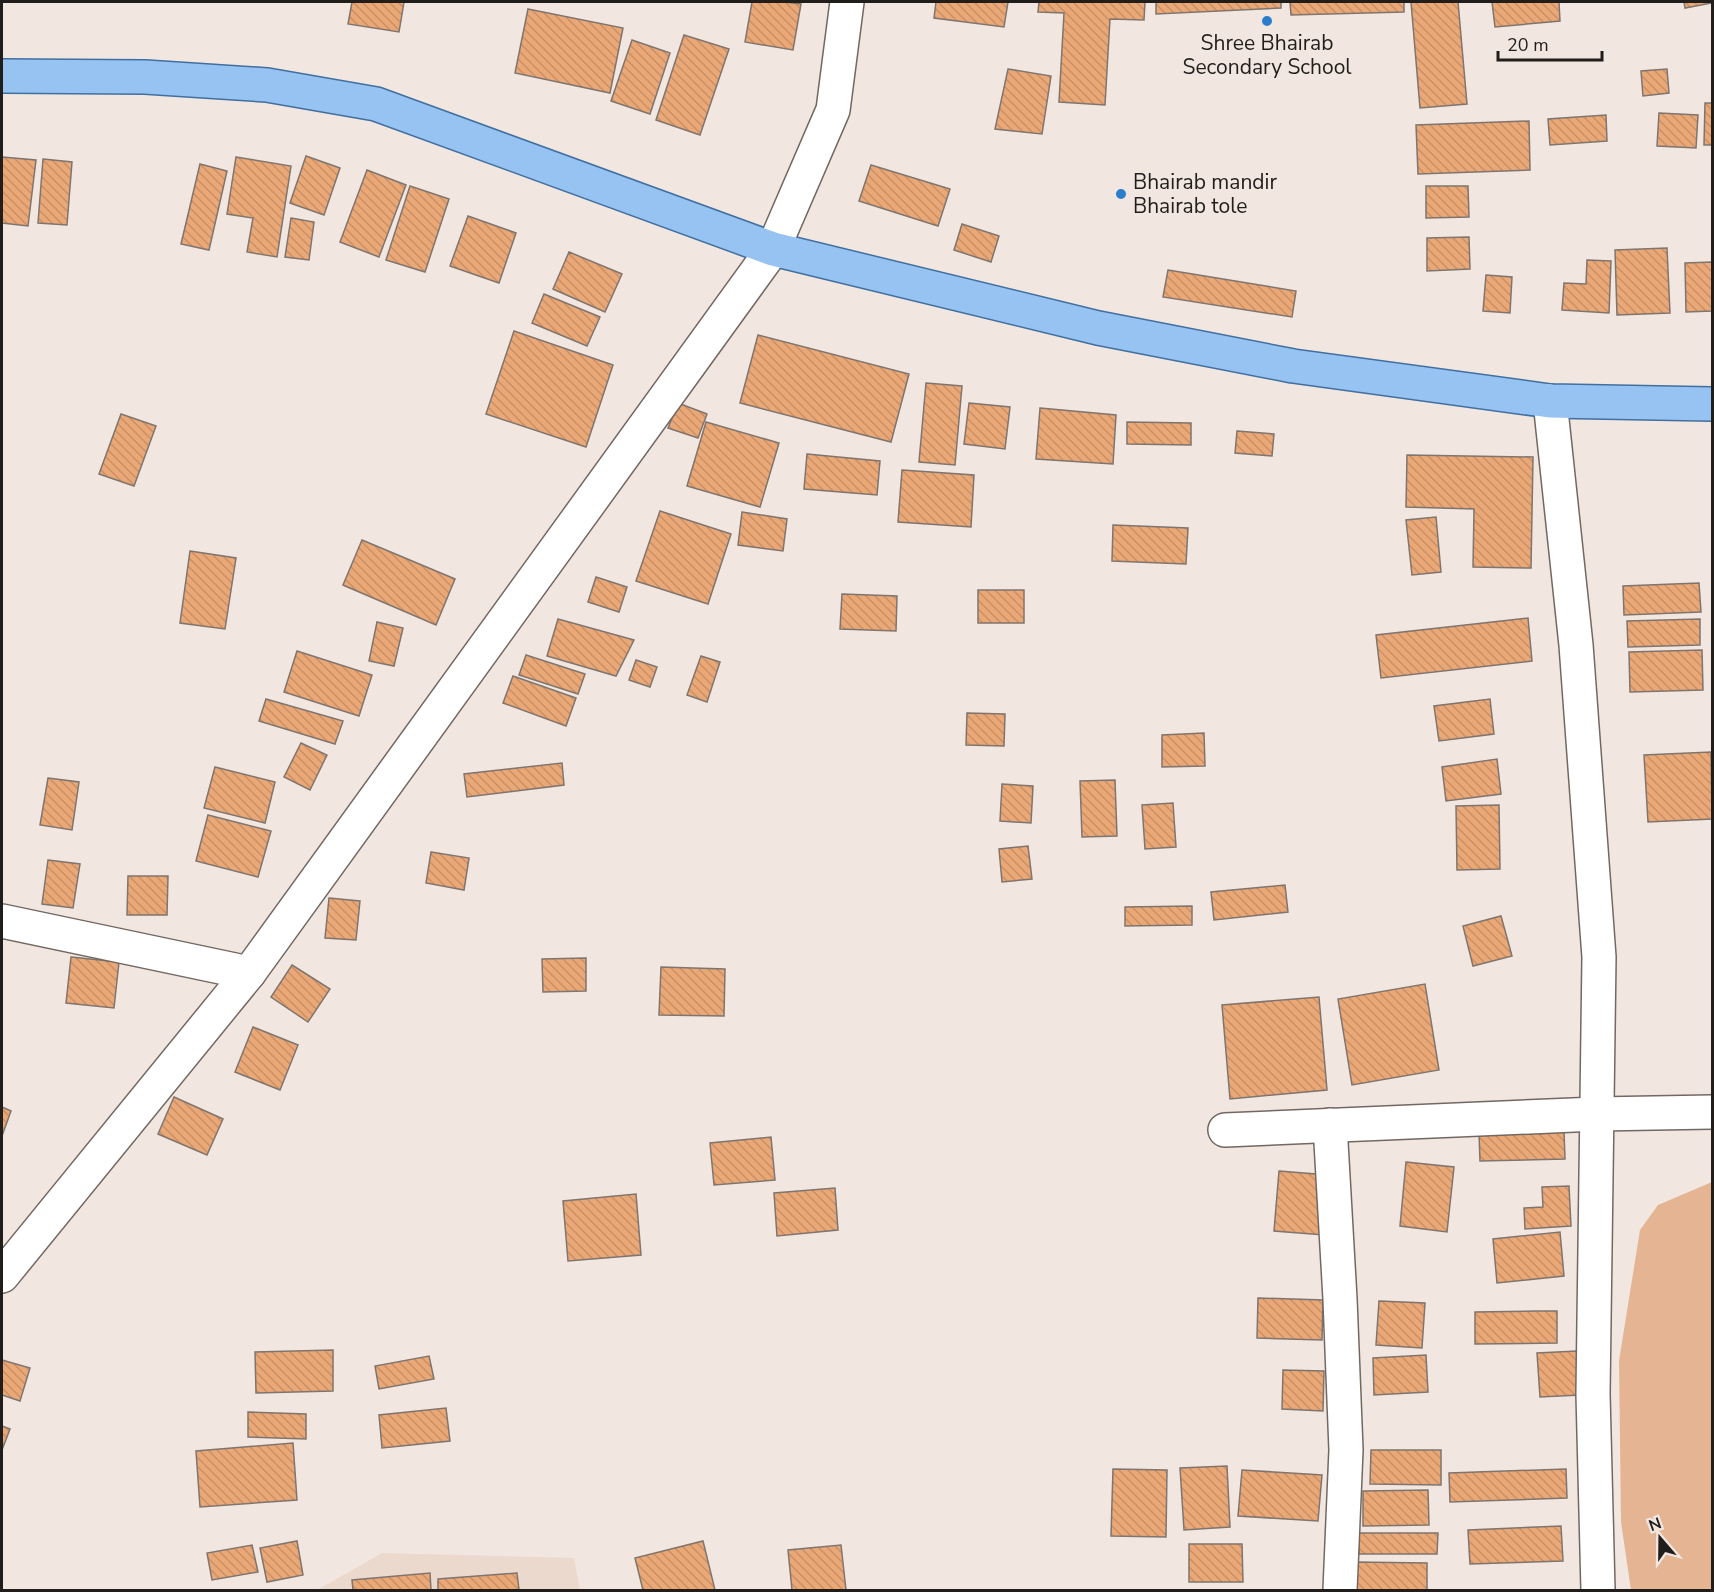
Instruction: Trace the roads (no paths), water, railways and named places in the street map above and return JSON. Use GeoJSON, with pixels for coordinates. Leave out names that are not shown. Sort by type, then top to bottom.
{"type":"FeatureCollection","features":[{"type":"Feature","properties":{"kind":"main road"},"geometry":{"type":"LineString","coordinates":[[2,76],[145,77],[267,85],[376,104],[773,249],[1098,328],[1293,366],[1551,401],[1713,404]]}},
{"type":"Feature","properties":{"kind":"street"},"geometry":{"type":"LineString","coordinates":[[2,1276],[249,973],[773,249],[833,110],[847,2]]}},
{"type":"Feature","properties":{"kind":"street"},"geometry":{"type":"LineString","coordinates":[[1551,401],[1575,635],[1599,957],[1593,1394],[1598,1590]]}},
{"type":"Feature","properties":{"kind":"street"},"geometry":{"type":"LineString","coordinates":[[2,921],[249,973]]}},
{"type":"Feature","properties":{"kind":"street"},"geometry":{"type":"LineString","coordinates":[[1225,1130],[1597,1114],[1713,1112]]}},
{"type":"Feature","properties":{"kind":"street"},"geometry":{"type":"LineString","coordinates":[[1330,1125],[1341,1299],[1346,1450],[1340,1590]]}},
{"type":"Feature","properties":{"kind":"place","name":"Shree Bhairab Secondary School"},"geometry":{"type":"Point","coordinates":[1267,21]}},
{"type":"Feature","properties":{"kind":"place","name":"Bhairab mandir Bhairab tole"},"geometry":{"type":"Point","coordinates":[1121,194]}}]}
